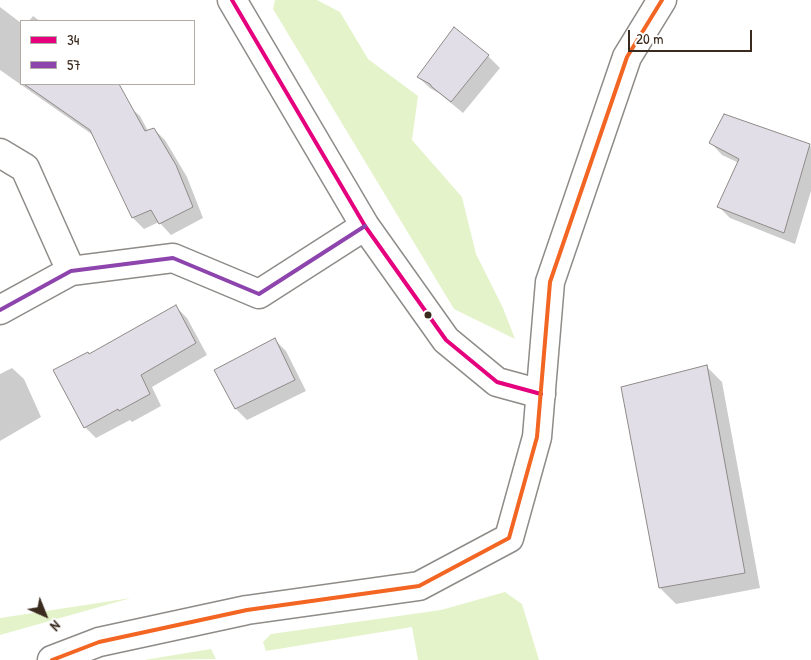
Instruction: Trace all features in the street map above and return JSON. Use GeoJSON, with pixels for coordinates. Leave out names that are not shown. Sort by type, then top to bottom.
{"type":"FeatureCollection","features":[{"type":"Feature","properties":{"kind":"street"},"geometry":{"type":"LineString","coordinates":[[232,0],[365,226],[446,340],[498,382],[541,394]]}},
{"type":"Feature","properties":{"kind":"street"},"geometry":{"type":"LineString","coordinates":[[52,660],[99,642],[247,610],[419,586],[509,538],[537,437],[550,282],[627,58],[662,0]]}},
{"type":"Feature","properties":{"kind":"street"},"geometry":{"type":"LineString","coordinates":[[0,153],[25,168],[71,271]]}},
{"type":"Feature","properties":{"kind":"street"},"geometry":{"type":"LineString","coordinates":[[0,310],[71,271],[173,258],[259,294],[365,226]]}},
{"type":"Feature","properties":{"kind":"green space"},"geometry":{"type":"Polygon","coordinates":[[[275,0],[317,0],[340,12],[368,59],[418,96],[412,140],[462,197],[476,254],[503,308],[515,339],[454,309],[273,9],[275,0]]]}},
{"type":"Feature","properties":{"kind":"green space"},"geometry":{"type":"Polygon","coordinates":[[[505,592],[522,604],[539,660],[418,660],[412,627],[266,651],[263,642],[271,634],[441,610],[505,592]]]}},
{"type":"Feature","properties":{"kind":"green space"},"geometry":{"type":"Polygon","coordinates":[[[131,598],[0,635],[0,618],[131,598]]]}},
{"type":"Feature","properties":{"kind":"green space"},"geometry":{"type":"Polygon","coordinates":[[[211,649],[216,659],[144,660],[211,649]]]}},
{"type":"Feature","properties":{"kind":"building"},"geometry":{"type":"Polygon","coordinates":[[[454,27],[489,55],[451,102],[430,84],[417,77],[454,27]]]}},
{"type":"Feature","properties":{"kind":"building"},"geometry":{"type":"Polygon","coordinates":[[[25,85],[120,85],[145,131],[154,128],[176,165],[193,207],[159,224],[151,210],[132,218],[90,130],[25,85]]]}},
{"type":"Feature","properties":{"kind":"building"},"geometry":{"type":"Polygon","coordinates":[[[724,114],[810,144],[784,233],[717,207],[739,159],[709,143],[724,114]]]}},
{"type":"Feature","properties":{"kind":"building"},"geometry":{"type":"Polygon","coordinates":[[[176,305],[196,343],[141,375],[150,394],[84,428],[53,370],[88,352],[89,354],[176,305]]]}},
{"type":"Feature","properties":{"kind":"building"},"geometry":{"type":"Polygon","coordinates":[[[275,338],[295,380],[235,409],[214,370],[275,338]]]}},
{"type":"Feature","properties":{"kind":"building"},"geometry":{"type":"Polygon","coordinates":[[[707,365],[745,573],[659,588],[621,387],[707,365]]]}},
{"type":"Feature","properties":{"kind":"transit line","name":"34"},"geometry":{"type":"LineString","coordinates":[[232,0],[365,226],[446,340],[497,382],[541,394]]}},
{"type":"Feature","properties":{"kind":"transit line"},"geometry":{"type":"LineString","coordinates":[[52,660],[99,642],[247,610],[419,586],[509,538],[537,437],[550,282],[627,57],[662,0]]}},
{"type":"Feature","properties":{"kind":"transit line","name":"57"},"geometry":{"type":"LineString","coordinates":[[0,310],[71,271],[173,258],[259,294],[365,226]]}}]}
